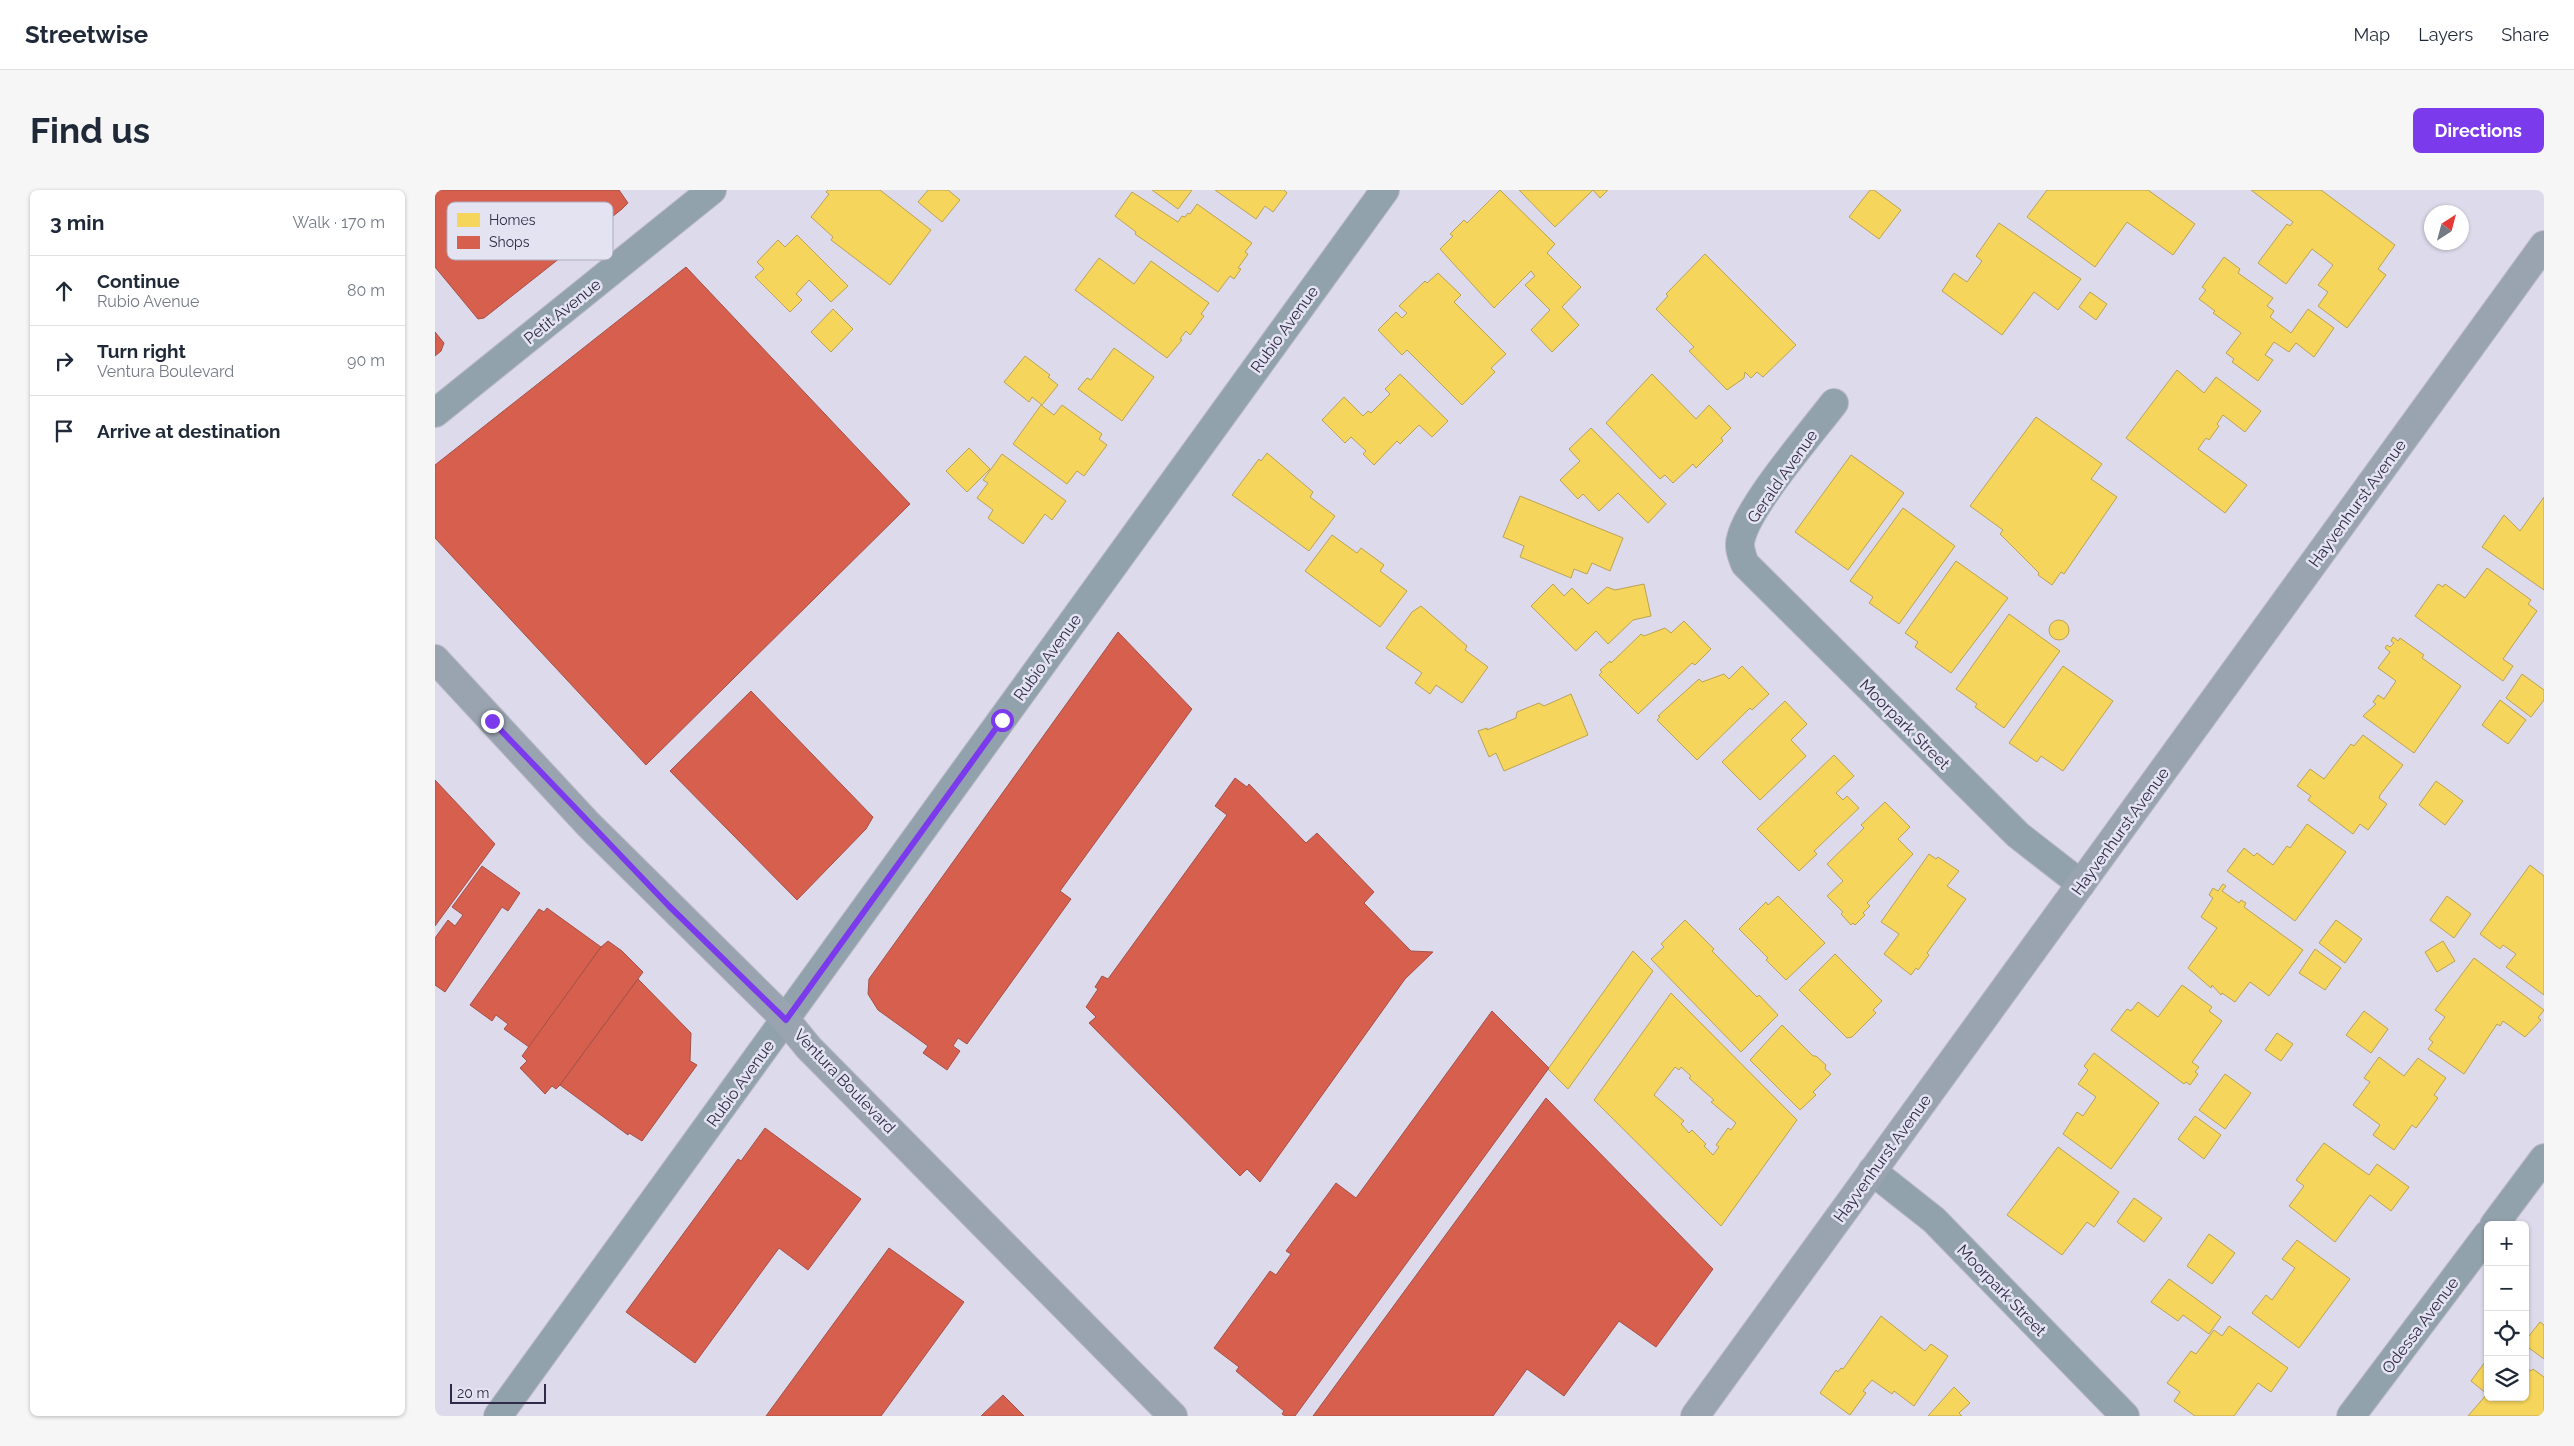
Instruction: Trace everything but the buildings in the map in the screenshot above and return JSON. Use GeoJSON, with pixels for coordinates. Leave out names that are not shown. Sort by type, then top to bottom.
{"type":"FeatureCollection","features":[{"type":"Feature","properties":{"kind":"main road","name":"Hayvenhurst Avenue"},"geometry":{"type":"LineString","coordinates":[[1695,1416],[2544,245]]}},
{"type":"Feature","properties":{"kind":"main road","name":"Ventura Boulevard"},"geometry":{"type":"LineString","coordinates":[[435,659],[588,824],[786,1020],[809,1048],[1173,1416]]}},
{"type":"Feature","properties":{"kind":"street","name":"Petit Avenue"},"geometry":{"type":"LineString","coordinates":[[435,413],[712,190]]}},
{"type":"Feature","properties":{"kind":"street","name":"Rubio Avenue"},"geometry":{"type":"LineString","coordinates":[[498,1416],[1385,190]]}},
{"type":"Feature","properties":{"kind":"street","name":"Gerald Avenue"},"geometry":{"type":"LineString","coordinates":[[1741,553],[1740,540],[1747,523],[1765,495],[1834,403]]}},
{"type":"Feature","properties":{"kind":"street","name":"Moorpark Street"},"geometry":{"type":"LineString","coordinates":[[1741,553],[1745,564],[1756,577],[2018,835],[2081,884]]}},
{"type":"Feature","properties":{"kind":"street"},"geometry":{"type":"LineString","coordinates":[[2498,1221],[2544,1158]]}},
{"type":"Feature","properties":{"kind":"street","name":"Moorpark Street"},"geometry":{"type":"LineString","coordinates":[[1872,1171],[1934,1220],[2125,1416]]}},
{"type":"Feature","properties":{"kind":"street","name":"Odessa Avenue"},"geometry":{"type":"LineString","coordinates":[[2351,1416],[2484,1239]]}},
{"type":"Feature","properties":{"kind":"route"},"geometry":{"type":"LineString","coordinates":[[492,721],[588,824],[786,1020],[1002,720]]}}]}
